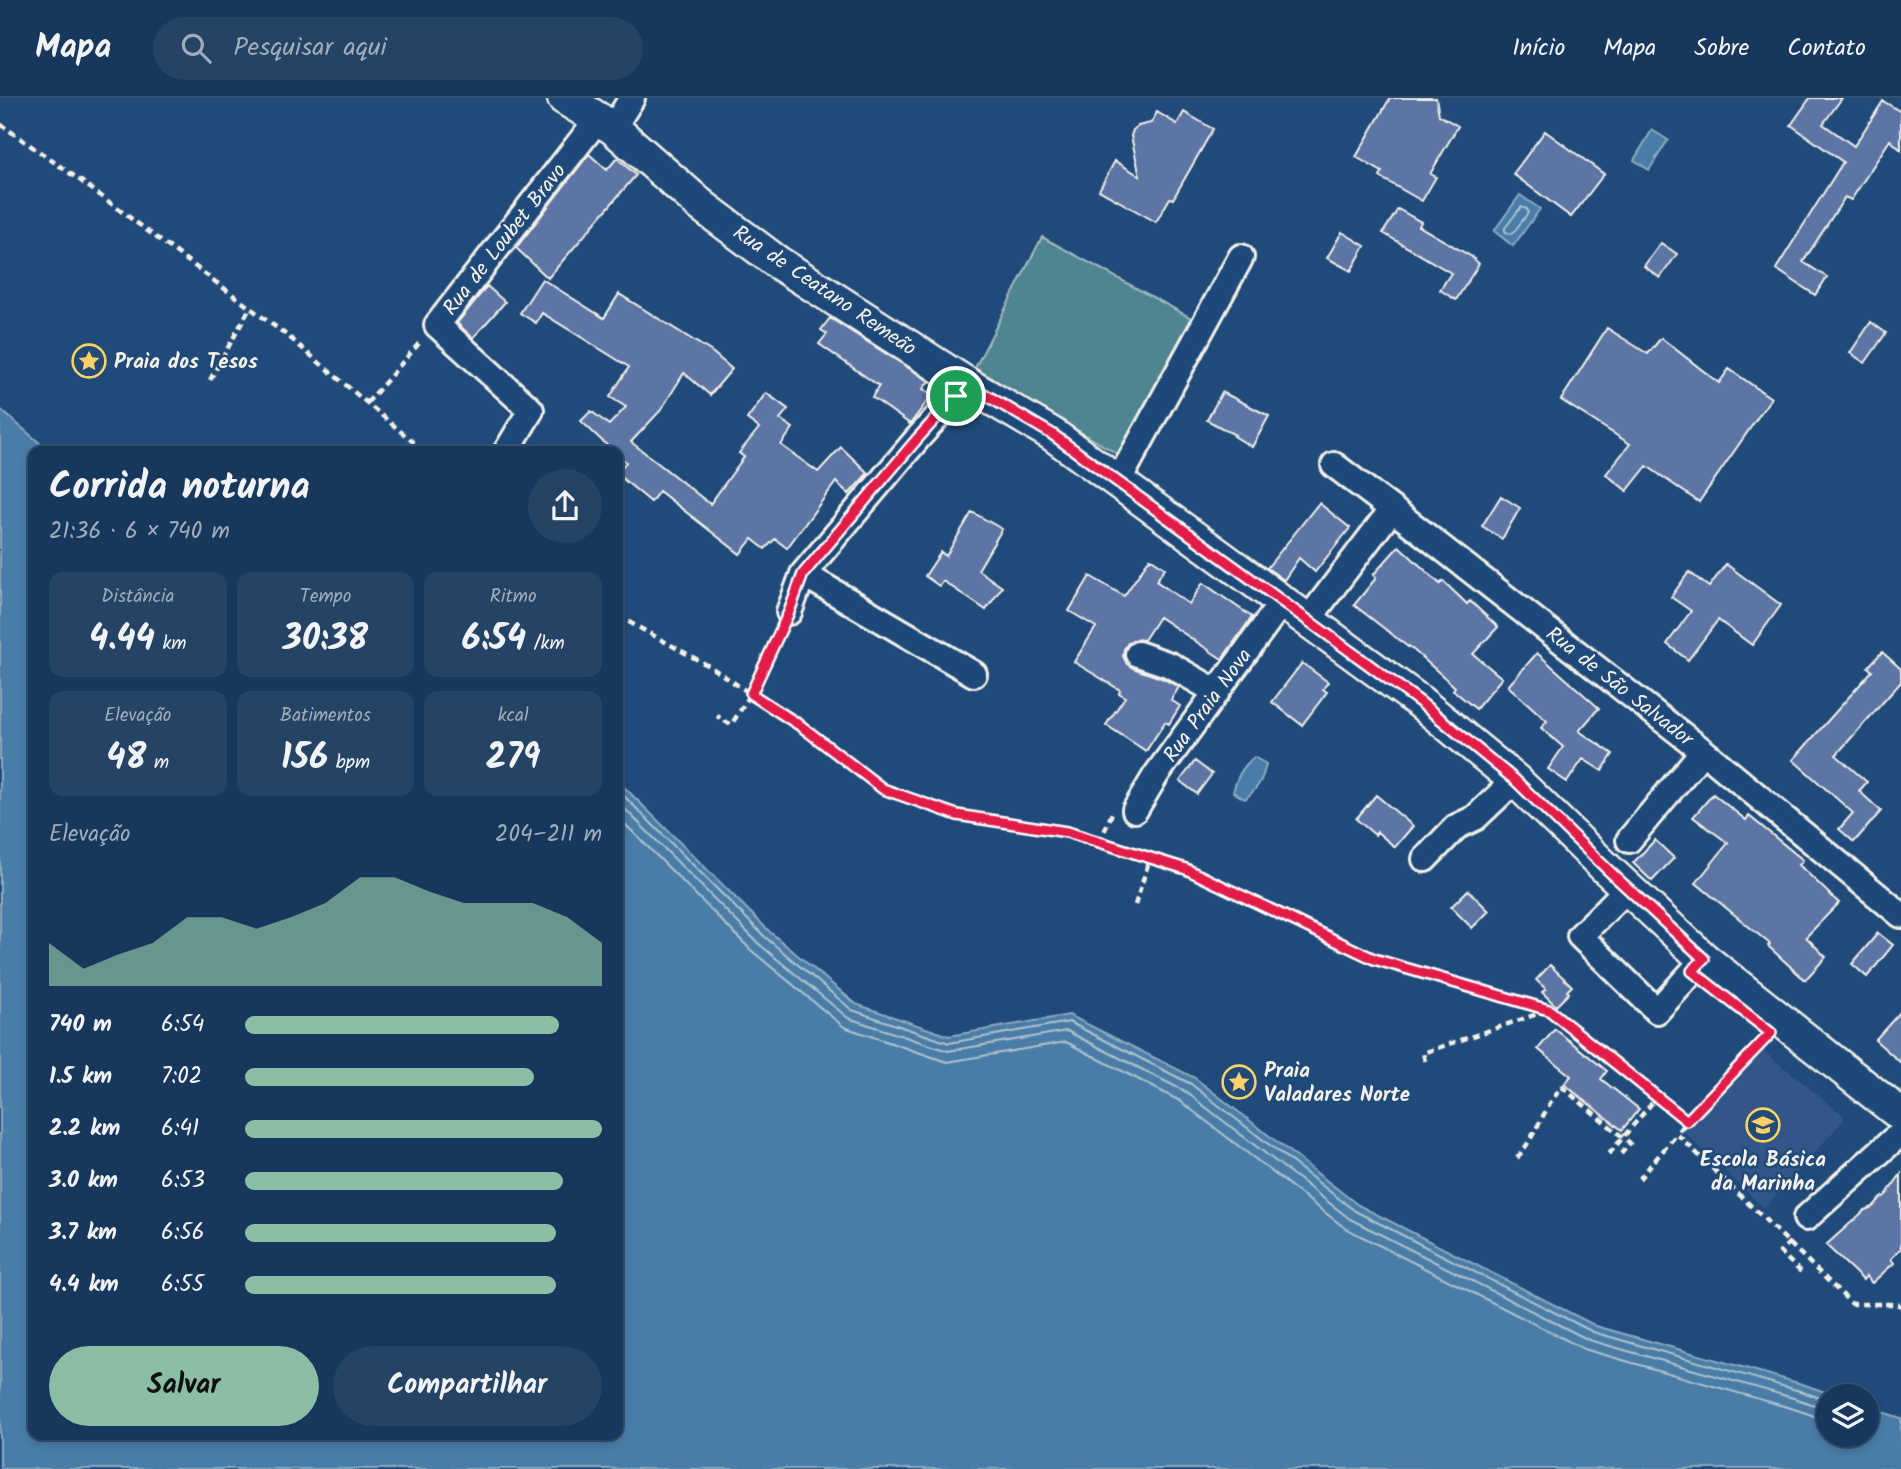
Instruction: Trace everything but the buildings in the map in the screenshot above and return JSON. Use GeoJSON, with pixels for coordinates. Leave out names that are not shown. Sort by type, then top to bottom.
{"type":"FeatureCollection","features":[{"type":"Feature","properties":{"kind":"main road","name":"Rua de Ceatano Remeão"},"geometry":{"type":"LineString","coordinates":[[564,98],[605,124],[702,206],[777,262],[967,384],[1052,434],[1420,702],[1515,780],[1704,959],[1901,1115]]}},
{"type":"Feature","properties":{"kind":"street","name":"Rua de Loubet Bravo"},"geometry":{"type":"LineString","coordinates":[[510,446],[531,410],[437,325],[605,124],[632,98]]}},
{"type":"Feature","properties":{"kind":"street"},"geometry":{"type":"LineString","coordinates":[[1118,482],[1241,257]]}},
{"type":"Feature","properties":{"kind":"street"},"geometry":{"type":"LineString","coordinates":[[789,612],[803,574],[967,384]]}},
{"type":"Feature","properties":{"kind":"street","name":"Rua de São Salvador"},"geometry":{"type":"LineString","coordinates":[[1334,465],[1703,751],[1901,915]]}},
{"type":"Feature","properties":{"kind":"street"},"geometry":{"type":"LineString","coordinates":[[1308,620],[1392,509]]}},
{"type":"Feature","properties":{"kind":"street"},"geometry":{"type":"LineString","coordinates":[[803,574],[974,674]]}},
{"type":"Feature","properties":{"kind":"street","name":"Rua Praia Nova"},"geometry":{"type":"LineString","coordinates":[[1124,810],[1156,775],[1282,602]]}},
{"type":"Feature","properties":{"kind":"street"},"geometry":{"type":"LineString","coordinates":[[1138,654],[1170,665],[1217,692]]}},
{"type":"Feature","properties":{"kind":"street"},"geometry":{"type":"LineString","coordinates":[[1629,840],[1703,751]]}},
{"type":"Feature","properties":{"kind":"street"},"geometry":{"type":"LineString","coordinates":[[1424,859],[1456,828],[1475,818],[1515,780]]}},
{"type":"Feature","properties":{"kind":"street"},"geometry":{"type":"LineString","coordinates":[[1628,889],[1580,936],[1657,1011],[1704,959]]}},
{"type":"Feature","properties":{"kind":"street"},"geometry":{"type":"LineString","coordinates":[[1806,1218],[1901,1135]]}},
{"type":"Feature","properties":{"kind":"path"},"geometry":{"type":"LineString","coordinates":[[0,124],[81,181],[289,337],[418,446]]}},
{"type":"Feature","properties":{"kind":"path"},"geometry":{"type":"LineString","coordinates":[[210,380],[250,308]]}},
{"type":"Feature","properties":{"kind":"path"},"geometry":{"type":"LineString","coordinates":[[367,403],[426,336]]}},
{"type":"Feature","properties":{"kind":"path"},"geometry":{"type":"LineString","coordinates":[[717,716],[731,725],[751,694],[789,612]]}},
{"type":"Feature","properties":{"kind":"path"},"geometry":{"type":"LineString","coordinates":[[623,619],[709,666],[801,726],[883,789],[957,815],[1067,832],[1186,869],[1374,959],[1549,1010],[1687,1121]]}},
{"type":"Feature","properties":{"kind":"path"},"geometry":{"type":"LineString","coordinates":[[1100,842],[1124,810]]}},
{"type":"Feature","properties":{"kind":"path"},"geometry":{"type":"LineString","coordinates":[[1135,905],[1150,858]]}},
{"type":"Feature","properties":{"kind":"path"},"geometry":{"type":"LineString","coordinates":[[1425,1061],[1423,1053],[1549,1010]]}},
{"type":"Feature","properties":{"kind":"path"},"geometry":{"type":"LineString","coordinates":[[1639,1179],[1687,1121],[1771,1033]]}},
{"type":"Feature","properties":{"kind":"path"},"geometry":{"type":"LineString","coordinates":[[1517,1158],[1528,1145],[1551,1100],[1562,1087],[1630,1143],[1620,1154]]}},
{"type":"Feature","properties":{"kind":"path"},"geometry":{"type":"LineString","coordinates":[[1609,1154],[1657,1097]]}},
{"type":"Feature","properties":{"kind":"path"},"geometry":{"type":"LineString","coordinates":[[1677,1134],[1852,1304],[1901,1306]]}},
{"type":"Feature","properties":{"kind":"path"},"geometry":{"type":"LineString","coordinates":[[1789,1243],[1780,1252],[1802,1273]]}},
{"type":"Feature","properties":{"kind":"shaded area","name":"Escola Básica da Marinha"},"geometry":{"type":"Polygon","coordinates":[[[1760,1048],[1844,1116],[1844,1120],[1764,1208],[1682,1130],[1760,1048]]]}},
{"type":"Feature","properties":{"kind":"green space"},"geometry":{"type":"Polygon","coordinates":[[[1042,237],[1193,319],[1119,455],[975,368],[1042,237]]]}},
{"type":"Feature","properties":{"kind":"water"},"geometry":{"type":"Polygon","coordinates":[[[1652,130],[1668,140],[1649,170],[1634,160],[1652,130]]]}},
{"type":"Feature","properties":{"kind":"water"},"geometry":{"type":"Polygon","coordinates":[[[1520,195],[1540,209],[1513,246],[1494,231],[1520,195]]]}},
{"type":"Feature","properties":{"kind":"water"},"geometry":{"type":"Polygon","coordinates":[[[0,409],[43,446],[28,446],[28,1440],[623,1440],[623,786],[770,932],[856,1004],[949,1036],[1069,1015],[1195,1078],[1358,1205],[1596,1326],[1816,1389],[1816,1447],[1879,1447],[1879,1411],[1901,1418],[1901,1469],[0,1469],[0,409]]]}},
{"type":"Feature","properties":{"kind":"water"},"geometry":{"type":"Polygon","coordinates":[[[1254,757],[1266,764],[1259,784],[1245,799],[1233,792],[1240,773],[1254,757]]]}},
{"type":"Feature","properties":{"kind":"place","name":"Praia dos Tesos"},"geometry":{"type":"Point","coordinates":[89,361]}},
{"type":"Feature","properties":{"kind":"place","name":"Praia Valadares Norte"},"geometry":{"type":"Point","coordinates":[1239,1082]}},
{"type":"Feature","properties":{"kind":"place","name":"Escola Básica da Marinha"},"geometry":{"type":"Point","coordinates":[1763,1125]}},
{"type":"Feature","properties":{"kind":"route"},"geometry":{"type":"LineString","coordinates":[[967,384],[1052,434],[1420,702],[1515,780],[1704,959],[1692,971],[1771,1033],[1687,1121],[1549,1010],[1374,959],[1186,869],[1067,832],[957,815],[883,789],[801,726],[751,694],[789,612],[803,574],[956,396],[967,384]]}}]}
